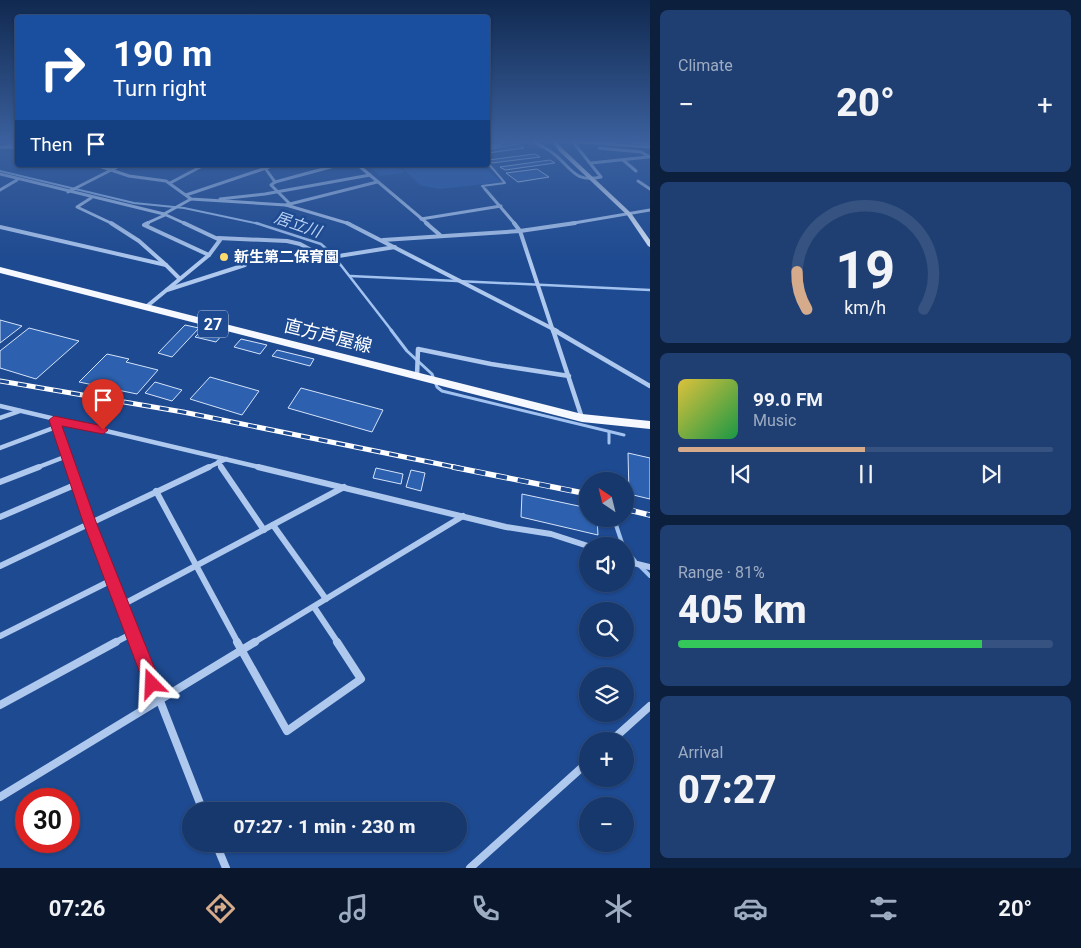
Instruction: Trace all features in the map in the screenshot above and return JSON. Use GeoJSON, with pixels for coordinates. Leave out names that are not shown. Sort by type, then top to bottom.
{"type":"FeatureCollection","features":[{"type":"Feature","properties":{"kind":"main road","name":"直方芦屋線"},"geometry":{"type":"LineString","coordinates":[[0,270],[420,375],[447,384],[582,418],[650,425]]}},
{"type":"Feature","properties":{"kind":"street"},"geometry":{"type":"LineString","coordinates":[[0,190],[14,182]]}},
{"type":"Feature","properties":{"kind":"street"},"geometry":{"type":"LineString","coordinates":[[24,182],[165,214],[218,238],[269,238],[300,244],[324,258],[396,247]]}},
{"type":"Feature","properties":{"kind":"street"},"geometry":{"type":"LineString","coordinates":[[69,192],[88,182]]}},
{"type":"Feature","properties":{"kind":"street"},"geometry":{"type":"LineString","coordinates":[[170,182],[190,199]]}},
{"type":"Feature","properties":{"kind":"street"},"geometry":{"type":"LineString","coordinates":[[186,195],[225,182]]}},
{"type":"Feature","properties":{"kind":"street"},"geometry":{"type":"LineString","coordinates":[[275,182],[271,185],[288,204]]}},
{"type":"Feature","properties":{"kind":"street"},"geometry":{"type":"LineString","coordinates":[[212,201],[335,182]]}},
{"type":"Feature","properties":{"kind":"street"},"geometry":{"type":"LineString","coordinates":[[288,204],[377,182],[440,236]]}},
{"type":"Feature","properties":{"kind":"street"},"geometry":{"type":"LineString","coordinates":[[594,182],[629,214],[650,244]]}},
{"type":"Feature","properties":{"kind":"street"},"geometry":{"type":"LineString","coordinates":[[639,182],[650,189]]}},
{"type":"Feature","properties":{"kind":"street"},"geometry":{"type":"LineString","coordinates":[[485,190],[501,206],[520,231],[582,418]]}},
{"type":"Feature","properties":{"kind":"street"},"geometry":{"type":"LineString","coordinates":[[91,198],[77,207],[109,221],[133,236],[150,249],[179,278]]}},
{"type":"Feature","properties":{"kind":"street"},"geometry":{"type":"LineString","coordinates":[[208,255],[144,225],[190,199],[288,204],[343,221],[383,240],[553,329],[650,386]]}},
{"type":"Feature","properties":{"kind":"street"},"geometry":{"type":"LineString","coordinates":[[421,219],[501,206]]}},
{"type":"Feature","properties":{"kind":"street"},"geometry":{"type":"LineString","coordinates":[[383,240],[520,231],[650,210]]}},
{"type":"Feature","properties":{"kind":"street"},"geometry":{"type":"LineString","coordinates":[[0,227],[166,265]]}},
{"type":"Feature","properties":{"kind":"street"},"geometry":{"type":"LineString","coordinates":[[146,307],[208,255],[220,241],[218,238]]}},
{"type":"Feature","properties":{"kind":"street"},"geometry":{"type":"LineString","coordinates":[[164,291],[245,265]]}},
{"type":"Feature","properties":{"kind":"street"},"geometry":{"type":"LineString","coordinates":[[420,375],[418,349],[491,364],[569,376]]}},
{"type":"Feature","properties":{"kind":"street"},"geometry":{"type":"LineString","coordinates":[[0,406],[21,411],[55,424],[119,433],[506,527],[551,534],[579,543]]}},
{"type":"Feature","properties":{"kind":"street"},"geometry":{"type":"LineString","coordinates":[[0,418],[21,411]]}},
{"type":"Feature","properties":{"kind":"street"},"geometry":{"type":"LineString","coordinates":[[0,448],[55,424]]}},
{"type":"Feature","properties":{"kind":"street"},"geometry":{"type":"LineString","coordinates":[[55,424],[132,633],[199,802]]}},
{"type":"Feature","properties":{"kind":"street"},"geometry":{"type":"LineString","coordinates":[[0,482],[67,456]]}},
{"type":"Feature","properties":{"kind":"street"},"geometry":{"type":"LineString","coordinates":[[0,566],[226,459]]}},
{"type":"Feature","properties":{"kind":"street"},"geometry":{"type":"LineString","coordinates":[[218,462],[264,530]]}},
{"type":"Feature","properties":{"kind":"street"},"geometry":{"type":"LineString","coordinates":[[0,517],[77,484]]}},
{"type":"Feature","properties":{"kind":"street"},"geometry":{"type":"LineString","coordinates":[[122,605],[344,487]]}},
{"type":"Feature","properties":{"kind":"street"},"geometry":{"type":"LineString","coordinates":[[156,491],[287,731],[361,679],[314,607]]}},
{"type":"Feature","properties":{"kind":"street"},"geometry":{"type":"LineString","coordinates":[[0,797],[463,516]]}},
{"type":"Feature","properties":{"kind":"street"},"geometry":{"type":"LineString","coordinates":[[273,525],[326,599]]}},
{"type":"Feature","properties":{"kind":"street"},"geometry":{"type":"LineString","coordinates":[[634,563],[650,566]]}},
{"type":"Feature","properties":{"kind":"street"},"geometry":{"type":"LineString","coordinates":[[0,636],[112,580]]}},
{"type":"Feature","properties":{"kind":"street"},"geometry":{"type":"LineString","coordinates":[[0,704],[132,633]]}},
{"type":"Feature","properties":{"kind":"street"},"geometry":{"type":"LineString","coordinates":[[621,732],[650,706]]}},
{"type":"Feature","properties":{"kind":"street"},"geometry":{"type":"LineString","coordinates":[[470,868],[579,770]]}},
{"type":"Feature","properties":{"kind":"street"},"geometry":{"type":"LineString","coordinates":[[219,852],[226,868]]}},
{"type":"Feature","properties":{"kind":"lane"},"geometry":{"type":"LineString","coordinates":[[485,190],[482,186],[505,183],[504,182]]}},
{"type":"Feature","properties":{"kind":"shaded area"},"geometry":{"type":"Polygon","coordinates":[[[416,182],[502,182],[439,189],[420,185],[416,182]]]}},
{"type":"Feature","properties":{"kind":"building"},"geometry":{"type":"Polygon","coordinates":[[[0,320],[22,326],[0,343],[0,320]]]}},
{"type":"Feature","properties":{"kind":"building"},"geometry":{"type":"Polygon","coordinates":[[[185,325],[199,328],[172,357],[158,353],[185,325]]]}},
{"type":"Feature","properties":{"kind":"building"},"geometry":{"type":"Polygon","coordinates":[[[29,328],[79,341],[36,379],[0,368],[0,351],[29,328]]]}},
{"type":"Feature","properties":{"kind":"building"},"geometry":{"type":"Polygon","coordinates":[[[203,329],[223,334],[216,342],[195,337],[203,329]]]}},
{"type":"Feature","properties":{"kind":"building"},"geometry":{"type":"Polygon","coordinates":[[[241,339],[267,345],[260,354],[234,347],[241,339]]]}},
{"type":"Feature","properties":{"kind":"building"},"geometry":{"type":"Polygon","coordinates":[[[277,350],[314,359],[310,366],[272,356],[277,350]]]}},
{"type":"Feature","properties":{"kind":"building"},"geometry":{"type":"Polygon","coordinates":[[[107,354],[129,359],[126,362],[158,370],[137,394],[79,382],[107,354]]]}},
{"type":"Feature","properties":{"kind":"building"},"geometry":{"type":"Polygon","coordinates":[[[210,377],[259,391],[242,415],[190,399],[210,377]]]}},
{"type":"Feature","properties":{"kind":"building"},"geometry":{"type":"Polygon","coordinates":[[[155,382],[182,390],[172,401],[145,393],[155,382]]]}},
{"type":"Feature","properties":{"kind":"building"},"geometry":{"type":"Polygon","coordinates":[[[301,388],[383,410],[372,432],[288,408],[301,388]]]}},
{"type":"Feature","properties":{"kind":"building"},"geometry":{"type":"Polygon","coordinates":[[[628,453],[650,458],[650,499],[634,495],[634,472],[628,472],[628,453]]]}},
{"type":"Feature","properties":{"kind":"building"},"geometry":{"type":"Polygon","coordinates":[[[376,468],[403,474],[401,484],[373,478],[376,468]]]}},
{"type":"Feature","properties":{"kind":"building"},"geometry":{"type":"Polygon","coordinates":[[[411,470],[425,473],[421,491],[406,487],[411,470]]]}},
{"type":"Feature","properties":{"kind":"building"},"geometry":{"type":"Polygon","coordinates":[[[522,494],[579,506],[579,528],[598,528],[598,535],[521,517],[522,494]]]}},
{"type":"Feature","properties":{"kind":"waterway","name":"居立川"},"geometry":{"type":"LineString","coordinates":[[44,182],[134,203],[184,208],[257,223]]}},
{"type":"Feature","properties":{"kind":"waterway","name":"居立川"},"geometry":{"type":"LineString","coordinates":[[257,223],[321,244],[333,255],[392,331]]}},
{"type":"Feature","properties":{"kind":"waterway"},"geometry":{"type":"LineString","coordinates":[[350,276],[650,290]]}},
{"type":"Feature","properties":{"kind":"waterway","name":"居立川"},"geometry":{"type":"LineString","coordinates":[[391,330],[407,351],[432,374],[437,387],[442,391],[624,435]]}},
{"type":"Feature","properties":{"kind":"waterway","name":"居立川"},"geometry":{"type":"LineString","coordinates":[[609,432],[609,443]]}},
{"type":"Feature","properties":{"kind":"waterway"},"geometry":{"type":"LineString","coordinates":[[617,528],[620,537]]}},
{"type":"Feature","properties":{"kind":"waterway"},"geometry":{"type":"LineString","coordinates":[[640,566],[650,576]]}},
{"type":"Feature","properties":{"kind":"railway"},"geometry":{"type":"LineString","coordinates":[[0,381],[183,412],[459,468]]}},
{"type":"Feature","properties":{"kind":"railway"},"geometry":{"type":"LineString","coordinates":[[453,467],[579,492]]}},
{"type":"Feature","properties":{"kind":"railway"},"geometry":{"type":"LineString","coordinates":[[634,511],[650,515]]}},
{"type":"Feature","properties":{"kind":"place","name":"新生第二保育園"},"geometry":{"type":"Point","coordinates":[224,257]}},
{"type":"Feature","properties":{"kind":"route"},"geometry":{"type":"LineString","coordinates":[[103,430],[54,420],[90,522],[152,684]]}}]}
